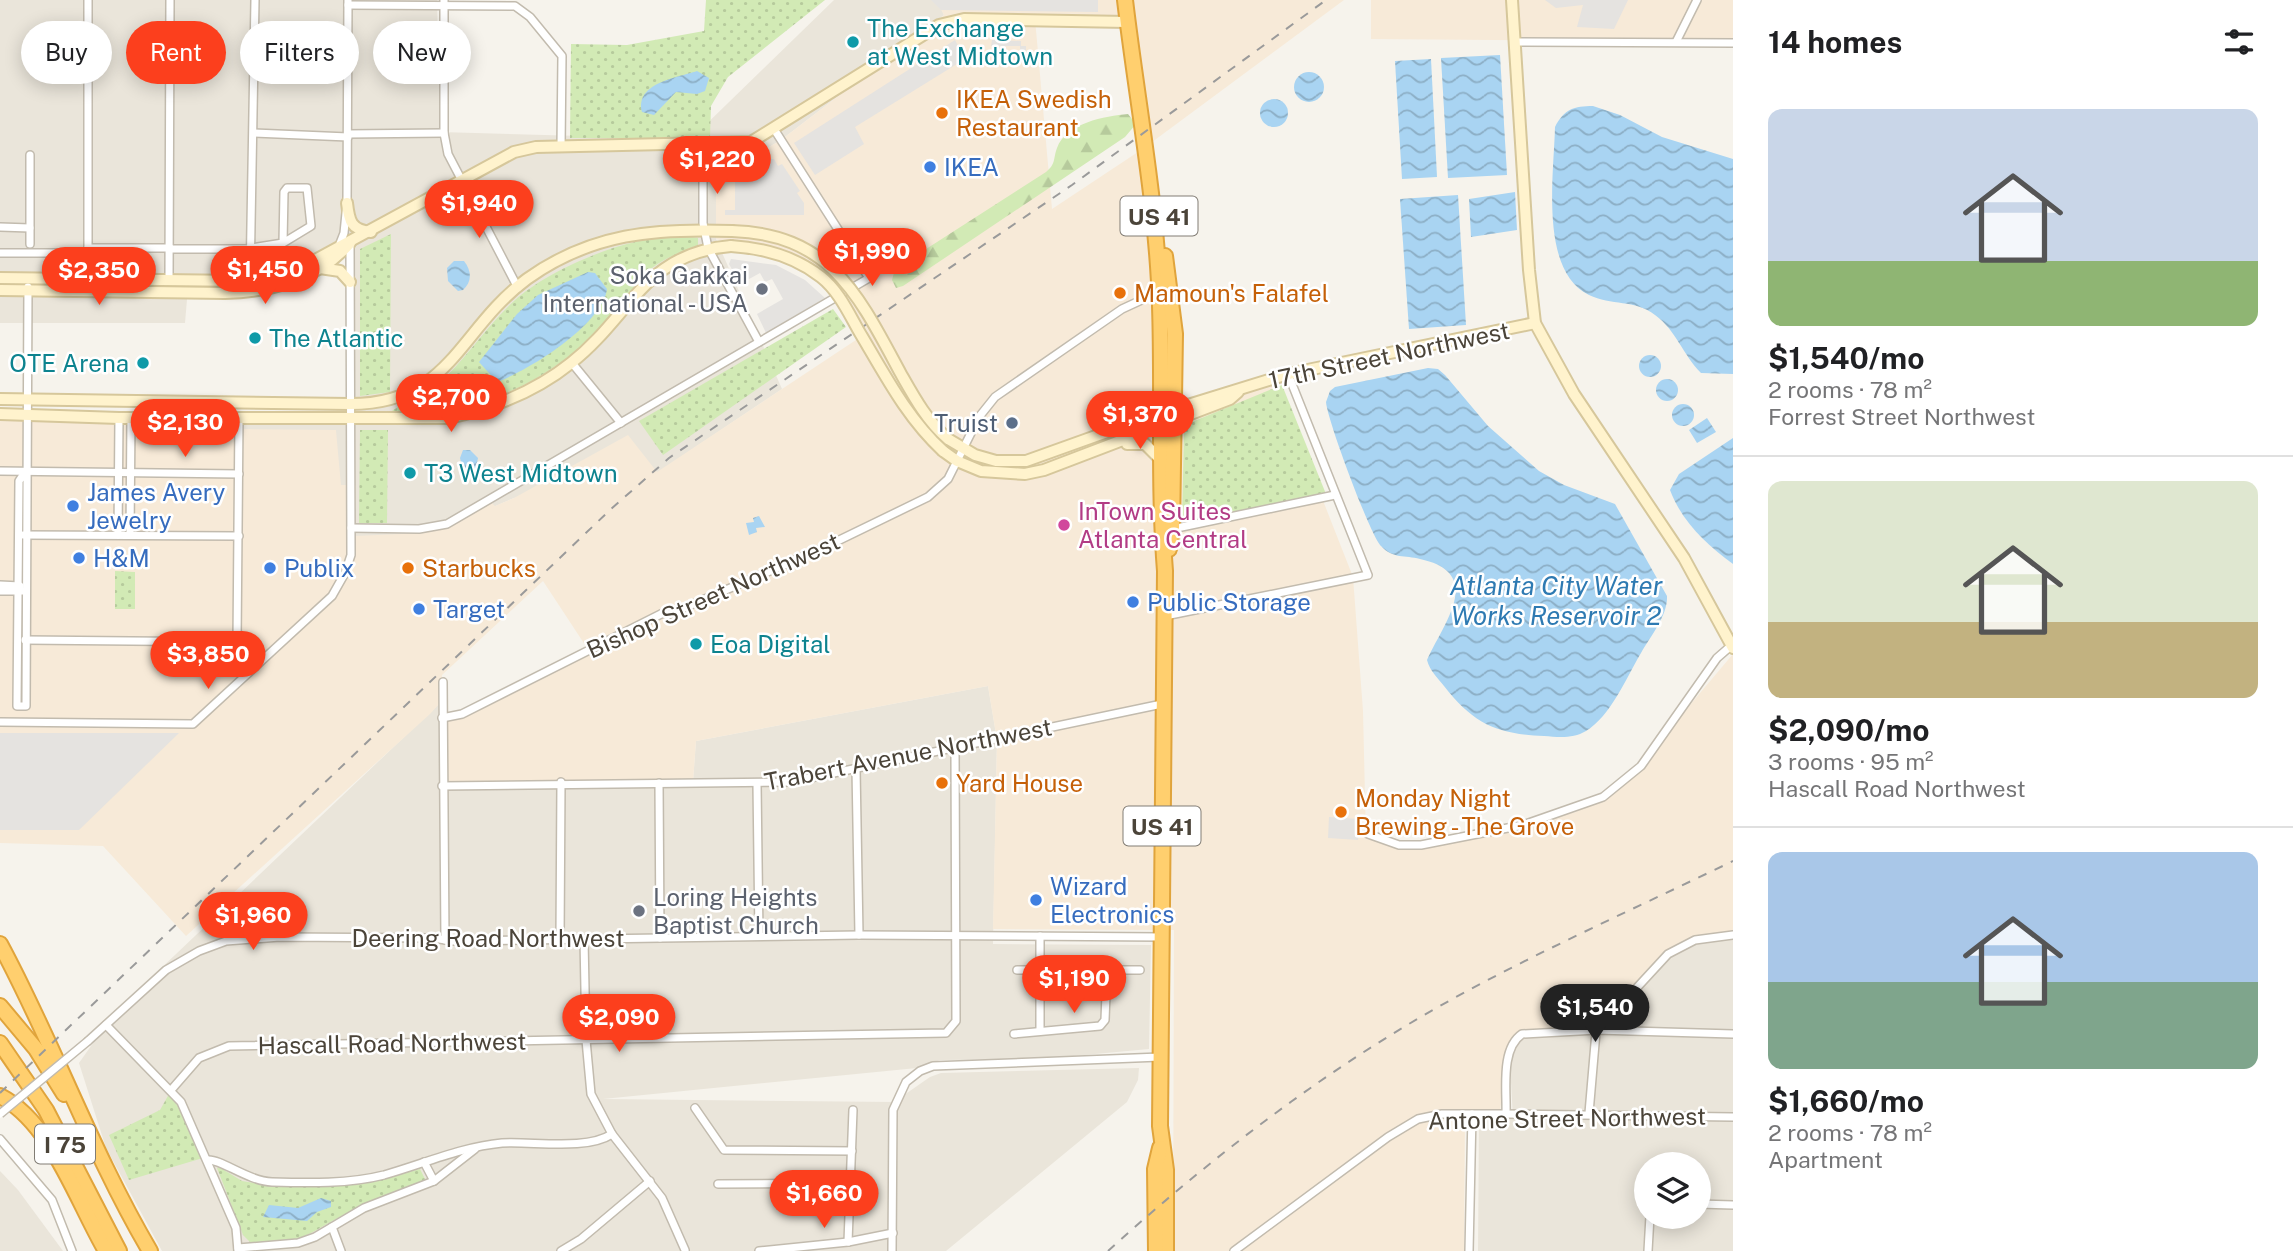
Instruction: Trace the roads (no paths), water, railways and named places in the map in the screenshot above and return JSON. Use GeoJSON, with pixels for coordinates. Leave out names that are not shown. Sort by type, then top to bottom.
{"type":"FeatureCollection","features":[{"type":"Feature","properties":{"kind":"highway","name":"US 41"},"geometry":{"type":"LineString","coordinates":[[1125,0],[1158,274],[1172,529],[1165,571]]}},
{"type":"Feature","properties":{"kind":"highway","name":"US 41"},"geometry":{"type":"LineString","coordinates":[[1135,0],[1141,76],[1174,313],[1176,390],[1161,460],[1165,571],[1161,1143],[1166,1170],[1166,1251]]}},
{"type":"Feature","properties":{"kind":"highway","name":"I 75"},"geometry":{"type":"LineString","coordinates":[[0,944],[41,1024],[96,1146],[150,1251]]}},
{"type":"Feature","properties":{"kind":"highway"},"geometry":{"type":"LineString","coordinates":[[0,1006],[36,1049],[96,1146]]}},
{"type":"Feature","properties":{"kind":"highway","name":"I 75"},"geometry":{"type":"LineString","coordinates":[[0,1043],[46,1110],[119,1251]]}},
{"type":"Feature","properties":{"kind":"highway"},"geometry":{"type":"LineString","coordinates":[[0,1096],[26,1113],[41,1132],[106,1251]]}},
{"type":"Feature","properties":{"kind":"highway","name":"US 41"},"geometry":{"type":"LineString","coordinates":[[1156,1251],[1155,1169],[1161,1143]]}},
{"type":"Feature","properties":{"kind":"main road"},"geometry":{"type":"LineString","coordinates":[[1512,0],[1529,270],[1535,323],[1574,394],[1684,558],[1732,647]]}},
{"type":"Feature","properties":{"kind":"main road"},"geometry":{"type":"LineString","coordinates":[[0,290],[88,280],[250,281],[280,276],[371,232],[514,152],[536,147],[751,142],[939,25],[964,19],[1127,22]]}},
{"type":"Feature","properties":{"kind":"main road"},"geometry":{"type":"LineString","coordinates":[[347,203],[351,224],[356,229],[371,232]]}},
{"type":"Feature","properties":{"kind":"main road","name":"17th Street Northwest"},"geometry":{"type":"LineString","coordinates":[[0,399],[350,404],[391,401],[426,385],[518,288],[575,252],[632,233],[705,230],[732,231],[782,239],[819,256],[840,273],[863,303],[913,396],[936,429],[964,449],[996,461],[1026,461],[1230,399],[1242,388]]}},
{"type":"Feature","properties":{"kind":"main road"},"geometry":{"type":"LineString","coordinates":[[0,278],[28,285],[239,293],[275,288],[320,268],[345,245]]}},
{"type":"Feature","properties":{"kind":"main road","name":"17th Street Northwest"},"geometry":{"type":"LineString","coordinates":[[0,414],[119,418],[429,419],[477,412],[523,394],[572,363],[594,343],[653,275],[679,258],[708,248],[731,246],[777,253],[803,265],[828,284],[921,431],[957,461],[995,473],[1025,474],[1107,446],[1204,401],[1288,374],[1535,323]]}},
{"type":"Feature","properties":{"kind":"main road"},"geometry":{"type":"LineString","coordinates":[[320,268],[340,271],[350,282]]}},
{"type":"Feature","properties":{"kind":"main road"},"geometry":{"type":"LineString","coordinates":[[1176,390],[1185,398],[1204,401]]}},
{"type":"Feature","properties":{"kind":"main road"},"geometry":{"type":"LineString","coordinates":[[1107,446],[1145,444],[1161,460]]}},
{"type":"Feature","properties":{"kind":"street"},"geometry":{"type":"LineString","coordinates":[[88,0],[88,280]]}},
{"type":"Feature","properties":{"kind":"street"},"geometry":{"type":"LineString","coordinates":[[170,0],[170,280]]}},
{"type":"Feature","properties":{"kind":"street"},"geometry":{"type":"LineString","coordinates":[[250,281],[255,0]]}},
{"type":"Feature","properties":{"kind":"street"},"geometry":{"type":"LineString","coordinates":[[1676,42],[1697,0]]}},
{"type":"Feature","properties":{"kind":"street"},"geometry":{"type":"LineString","coordinates":[[0,722],[193,724],[332,596],[345,573],[351,555],[350,282],[344,233],[347,203],[348,3],[515,6],[530,17],[562,56],[561,147]]}},
{"type":"Feature","properties":{"kind":"street"},"geometry":{"type":"LineString","coordinates":[[444,3],[444,133],[448,154],[518,288]]}},
{"type":"Feature","properties":{"kind":"street"},"geometry":{"type":"LineString","coordinates":[[1516,42],[1733,43]]}},
{"type":"Feature","properties":{"kind":"street"},"geometry":{"type":"LineString","coordinates":[[351,528],[419,529],[447,524],[869,278],[774,129]]}},
{"type":"Feature","properties":{"kind":"street"},"geometry":{"type":"LineString","coordinates":[[254,133],[444,133]]}},
{"type":"Feature","properties":{"kind":"street"},"geometry":{"type":"LineString","coordinates":[[703,145],[705,230],[708,248],[759,342]]}},
{"type":"Feature","properties":{"kind":"street"},"geometry":{"type":"LineString","coordinates":[[30,155],[30,244]]}},
{"type":"Feature","properties":{"kind":"street"},"geometry":{"type":"LineString","coordinates":[[0,253],[251,248],[283,243],[311,226],[307,188],[287,188],[284,192],[283,243]]}},
{"type":"Feature","properties":{"kind":"street"},"geometry":{"type":"LineString","coordinates":[[0,227],[30,228]]}},
{"type":"Feature","properties":{"kind":"street","name":"Bishop Street Northwest"},"geometry":{"type":"LineString","coordinates":[[442,718],[462,714],[663,612],[670,614],[895,515],[936,491],[964,449],[979,417],[995,397],[1134,302],[1151,295],[1158,274]]}},
{"type":"Feature","properties":{"kind":"street"},"geometry":{"type":"LineString","coordinates":[[22,640],[17,706],[26,706],[22,640],[24,535],[19,481],[25,472],[28,285]]}},
{"type":"Feature","properties":{"kind":"street"},"geometry":{"type":"LineString","coordinates":[[1134,302],[1151,303],[1160,308]]}},
{"type":"Feature","properties":{"kind":"street"},"geometry":{"type":"LineString","coordinates":[[572,363],[621,422]]}},
{"type":"Feature","properties":{"kind":"street"},"geometry":{"type":"LineString","coordinates":[[1164,616],[1368,575],[1288,374]]}},
{"type":"Feature","properties":{"kind":"street"},"geometry":{"type":"LineString","coordinates":[[239,417],[237,642],[256,666]]}},
{"type":"Feature","properties":{"kind":"street"},"geometry":{"type":"LineString","coordinates":[[118,535],[119,418]]}},
{"type":"Feature","properties":{"kind":"street"},"geometry":{"type":"LineString","coordinates":[[130,535],[131,418]]}},
{"type":"Feature","properties":{"kind":"street"},"geometry":{"type":"LineString","coordinates":[[0,471],[239,474]]}},
{"type":"Feature","properties":{"kind":"street"},"geometry":{"type":"LineString","coordinates":[[1172,529],[1335,495]]}},
{"type":"Feature","properties":{"kind":"street"},"geometry":{"type":"LineString","coordinates":[[24,535],[239,536]]}},
{"type":"Feature","properties":{"kind":"street"},"geometry":{"type":"LineString","coordinates":[[0,585],[22,589]]}},
{"type":"Feature","properties":{"kind":"street"},"geometry":{"type":"LineString","coordinates":[[0,591],[22,589]]}},
{"type":"Feature","properties":{"kind":"street"},"geometry":{"type":"LineString","coordinates":[[22,640],[237,642]]}},
{"type":"Feature","properties":{"kind":"street"},"geometry":{"type":"LineString","coordinates":[[1368,834],[1399,845],[1422,845],[1523,825],[1603,797],[1642,766],[1717,658],[1732,647]]}},
{"type":"Feature","properties":{"kind":"street"},"geometry":{"type":"LineString","coordinates":[[443,682],[445,940]]}},
{"type":"Feature","properties":{"kind":"street","name":"Trabert Avenue Northwest"},"geometry":{"type":"LineString","coordinates":[[442,786],[561,782],[791,782],[1163,704]]}},
{"type":"Feature","properties":{"kind":"street","name":"Hascall Road Northwest"},"geometry":{"type":"LineString","coordinates":[[172,1089],[199,1058],[229,1046],[946,1033],[956,1021],[955,748]]}},
{"type":"Feature","properties":{"kind":"street"},"geometry":{"type":"LineString","coordinates":[[856,769],[859,935]]}},
{"type":"Feature","properties":{"kind":"street"},"geometry":{"type":"LineString","coordinates":[[560,939],[561,782]]}},
{"type":"Feature","properties":{"kind":"street"},"geometry":{"type":"LineString","coordinates":[[659,783],[660,938]]}},
{"type":"Feature","properties":{"kind":"street"},"geometry":{"type":"LineString","coordinates":[[757,784],[759,936]]}},
{"type":"Feature","properties":{"kind":"street","name":"Deering Road Northwest"},"geometry":{"type":"LineString","coordinates":[[0,1114],[88,1041],[166,971],[199,951],[226,941],[280,937],[445,940],[859,935],[1162,937]]}},
{"type":"Feature","properties":{"kind":"street"},"geometry":{"type":"LineString","coordinates":[[1590,1114],[1597,1030],[1668,954],[1695,940],[1733,935]]}},
{"type":"Feature","properties":{"kind":"street"},"geometry":{"type":"LineString","coordinates":[[1040,936],[1040,1031]]}},
{"type":"Feature","properties":{"kind":"street"},"geometry":{"type":"LineString","coordinates":[[584,939],[586,1040],[591,1094],[612,1134],[650,1181],[671,1214],[685,1250]]}},
{"type":"Feature","properties":{"kind":"street"},"geometry":{"type":"LineString","coordinates":[[1014,1034],[1103,1024],[1107,969]]}},
{"type":"Feature","properties":{"kind":"street"},"geometry":{"type":"LineString","coordinates":[[1017,970],[1140,970]]}},
{"type":"Feature","properties":{"kind":"street"},"geometry":{"type":"LineString","coordinates":[[106,1025],[172,1089],[189,1115],[236,1228],[238,1249],[298,1242],[332,1227],[364,1208],[434,1181],[476,1148]]}},
{"type":"Feature","properties":{"kind":"street"},"geometry":{"type":"LineString","coordinates":[[1506,1114],[1508,1057],[1517,1037],[1528,1032],[1597,1030],[1733,1034]]}},
{"type":"Feature","properties":{"kind":"street"},"geometry":{"type":"LineString","coordinates":[[892,1251],[893,1110],[900,1090],[914,1074],[940,1065],[1161,1057]]}},
{"type":"Feature","properties":{"kind":"street"},"geometry":{"type":"LineString","coordinates":[[695,1108],[724,1150],[852,1151]]}},
{"type":"Feature","properties":{"kind":"street"},"geometry":{"type":"LineString","coordinates":[[848,1242],[853,1110]]}},
{"type":"Feature","properties":{"kind":"street"},"geometry":{"type":"LineString","coordinates":[[1469,1251],[1472,1114]]}},
{"type":"Feature","properties":{"kind":"street","name":"Antone Street Northwest"},"geometry":{"type":"LineString","coordinates":[[1234,1251],[1406,1125],[1431,1116],[1590,1114],[1733,1117]]}},
{"type":"Feature","properties":{"kind":"street"},"geometry":{"type":"LineString","coordinates":[[208,1160],[218,1161],[248,1178],[273,1182],[365,1179],[476,1148],[504,1143],[594,1142],[612,1134]]}},
{"type":"Feature","properties":{"kind":"street"},"geometry":{"type":"LineString","coordinates":[[0,1139],[52,1199],[72,1251]]}},
{"type":"Feature","properties":{"kind":"street"},"geometry":{"type":"LineString","coordinates":[[424,1161],[434,1181]]}},
{"type":"Feature","properties":{"kind":"street"},"geometry":{"type":"LineString","coordinates":[[561,1251],[581,1239],[650,1181]]}},
{"type":"Feature","properties":{"kind":"street"},"geometry":{"type":"LineString","coordinates":[[718,1184],[851,1183]]}},
{"type":"Feature","properties":{"kind":"street"},"geometry":{"type":"LineString","coordinates":[[1711,1204],[1733,1205]]}},
{"type":"Feature","properties":{"kind":"street"},"geometry":{"type":"LineString","coordinates":[[332,1227],[341,1251]]}},
{"type":"Feature","properties":{"kind":"street"},"geometry":{"type":"LineString","coordinates":[[1648,1251],[1649,1229]]}},
{"type":"Feature","properties":{"kind":"street"},"geometry":{"type":"LineString","coordinates":[[759,1251],[848,1242],[892,1233]]}},
{"type":"Feature","properties":{"kind":"water"},"geometry":{"type":"Polygon","coordinates":[[[1500,55],[1507,175],[1448,178],[1441,58],[1500,55]]]}},
{"type":"Feature","properties":{"kind":"water"},"geometry":{"type":"Polygon","coordinates":[[[1431,59],[1437,177],[1402,179],[1395,61],[1431,59]]]}},
{"type":"Feature","properties":{"kind":"water"},"geometry":{"type":"Polygon","coordinates":[[[697,71],[709,78],[705,91],[697,94],[676,92],[654,115],[642,112],[641,102],[651,88],[669,79],[697,71]]]}},
{"type":"Feature","properties":{"kind":"water"},"geometry":{"type":"Polygon","coordinates":[[[1309,72],[1320,76],[1324,87],[1320,98],[1309,102],[1298,98],[1294,87],[1298,76],[1309,72]]]}},
{"type":"Feature","properties":{"kind":"water"},"geometry":{"type":"Polygon","coordinates":[[[1274,99],[1284,103],[1288,113],[1284,123],[1274,127],[1264,123],[1260,113],[1264,103],[1274,99]]]}},
{"type":"Feature","properties":{"kind":"water"},"geometry":{"type":"Polygon","coordinates":[[[1593,106],[1620,115],[1662,137],[1733,159],[1733,374],[1701,373],[1669,328],[1655,315],[1639,307],[1589,295],[1573,283],[1562,265],[1553,220],[1555,127],[1570,110],[1593,106]]]}},
{"type":"Feature","properties":{"kind":"water"},"geometry":{"type":"Polygon","coordinates":[[[1515,192],[1517,230],[1471,237],[1469,199],[1515,192]]]}},
{"type":"Feature","properties":{"kind":"water"},"geometry":{"type":"Polygon","coordinates":[[[1458,195],[1466,325],[1409,329],[1400,199],[1458,195]]]}},
{"type":"Feature","properties":{"kind":"water"},"geometry":{"type":"Polygon","coordinates":[[[454,261],[464,261],[468,269],[470,276],[463,290],[458,291],[448,281],[447,268],[454,261]]]}},
{"type":"Feature","properties":{"kind":"water"},"geometry":{"type":"Polygon","coordinates":[[[588,272],[595,273],[607,289],[602,303],[592,317],[545,357],[497,382],[479,362],[517,314],[538,295],[588,272]]]}},
{"type":"Feature","properties":{"kind":"water"},"geometry":{"type":"Polygon","coordinates":[[[1646,355],[1654,355],[1661,362],[1661,370],[1654,377],[1646,377],[1639,370],[1639,362],[1646,355]]]}},
{"type":"Feature","properties":{"kind":"water","name":"Atlanta City Water Works Reservoir 2"},"geometry":{"type":"Polygon","coordinates":[[[1428,368],[1438,369],[1445,375],[1488,426],[1539,471],[1564,485],[1615,504],[1667,596],[1662,618],[1617,696],[1603,716],[1581,734],[1555,737],[1512,733],[1476,718],[1455,699],[1434,674],[1427,660],[1454,601],[1455,588],[1451,576],[1440,566],[1395,555],[1381,546],[1359,500],[1328,413],[1326,402],[1330,391],[1335,387],[1428,368]]]}},
{"type":"Feature","properties":{"kind":"water"},"geometry":{"type":"Polygon","coordinates":[[[1667,379],[1677,386],[1678,390],[1671,400],[1667,401],[1657,394],[1656,390],[1663,380],[1667,379]]]}},
{"type":"Feature","properties":{"kind":"water"},"geometry":{"type":"Polygon","coordinates":[[[1683,404],[1693,411],[1694,415],[1687,425],[1683,426],[1673,419],[1672,415],[1679,405],[1683,404]]]}},
{"type":"Feature","properties":{"kind":"water"},"geometry":{"type":"Polygon","coordinates":[[[1707,418],[1716,432],[1697,443],[1689,430],[1707,418]]]}},
{"type":"Feature","properties":{"kind":"water"},"geometry":{"type":"Polygon","coordinates":[[[1733,438],[1733,564],[1696,531],[1681,512],[1670,490],[1679,474],[1733,438]]]}},
{"type":"Feature","properties":{"kind":"water"},"geometry":{"type":"Polygon","coordinates":[[[463,450],[470,450],[478,458],[475,472],[463,470],[460,458],[463,450]]]}},
{"type":"Feature","properties":{"kind":"water"},"geometry":{"type":"Polygon","coordinates":[[[759,516],[765,527],[756,528],[757,532],[749,535],[746,523],[754,522],[753,518],[759,516]]]}},
{"type":"Feature","properties":{"kind":"water"},"geometry":{"type":"Polygon","coordinates":[[[321,1198],[331,1201],[331,1207],[317,1212],[307,1221],[263,1217],[269,1205],[298,1208],[321,1198]]]}},
{"type":"Feature","properties":{"kind":"railway"},"geometry":{"type":"LineString","coordinates":[[0,1093],[611,509],[669,458],[1072,185],[1326,0]]}},
{"type":"Feature","properties":{"kind":"railway"},"geometry":{"type":"LineString","coordinates":[[1108,1251],[1231,1147],[1363,1052],[1490,979],[1733,861]]}},
{"type":"Feature","properties":{"kind":"place","name":"The Exchange at West Midtown"},"geometry":{"type":"Point","coordinates":[853,42]}},
{"type":"Feature","properties":{"kind":"place","name":"IKEA Swedish Restaurant"},"geometry":{"type":"Point","coordinates":[942,113]}},
{"type":"Feature","properties":{"kind":"place","name":"IKEA"},"geometry":{"type":"Point","coordinates":[930,167]}},
{"type":"Feature","properties":{"kind":"place","name":"Soka Gakkai International - USA"},"geometry":{"type":"Point","coordinates":[762,289]}},
{"type":"Feature","properties":{"kind":"place","name":"Mamoun's Falafel"},"geometry":{"type":"Point","coordinates":[1120,293]}},
{"type":"Feature","properties":{"kind":"place","name":"The Atlantic"},"geometry":{"type":"Point","coordinates":[255,338]}},
{"type":"Feature","properties":{"kind":"place","name":"OTE Arena"},"geometry":{"type":"Point","coordinates":[143,363]}},
{"type":"Feature","properties":{"kind":"place","name":"Truist"},"geometry":{"type":"Point","coordinates":[1012,423]}},
{"type":"Feature","properties":{"kind":"place","name":"T3 West Midtown"},"geometry":{"type":"Point","coordinates":[410,473]}},
{"type":"Feature","properties":{"kind":"place","name":"James Avery Jewelry"},"geometry":{"type":"Point","coordinates":[73,506]}},
{"type":"Feature","properties":{"kind":"place","name":"InTown Suites Atlanta Central"},"geometry":{"type":"Point","coordinates":[1064,525]}},
{"type":"Feature","properties":{"kind":"place","name":"H&M"},"geometry":{"type":"Point","coordinates":[79,558]}},
{"type":"Feature","properties":{"kind":"place","name":"Publix"},"geometry":{"type":"Point","coordinates":[270,568]}},
{"type":"Feature","properties":{"kind":"place","name":"Starbucks"},"geometry":{"type":"Point","coordinates":[408,568]}},
{"type":"Feature","properties":{"kind":"place","name":"Public Storage"},"geometry":{"type":"Point","coordinates":[1133,602]}},
{"type":"Feature","properties":{"kind":"place","name":"Target"},"geometry":{"type":"Point","coordinates":[419,609]}},
{"type":"Feature","properties":{"kind":"place","name":"Eoa Digital"},"geometry":{"type":"Point","coordinates":[696,644]}},
{"type":"Feature","properties":{"kind":"place","name":"Yard House"},"geometry":{"type":"Point","coordinates":[942,783]}},
{"type":"Feature","properties":{"kind":"place","name":"Monday Night Brewing - The Grove"},"geometry":{"type":"Point","coordinates":[1341,812]}},
{"type":"Feature","properties":{"kind":"place","name":"Wizard Electronics"},"geometry":{"type":"Point","coordinates":[1036,900]}},
{"type":"Feature","properties":{"kind":"place","name":"Loring Heights Baptist Church"},"geometry":{"type":"Point","coordinates":[639,911]}}]}
